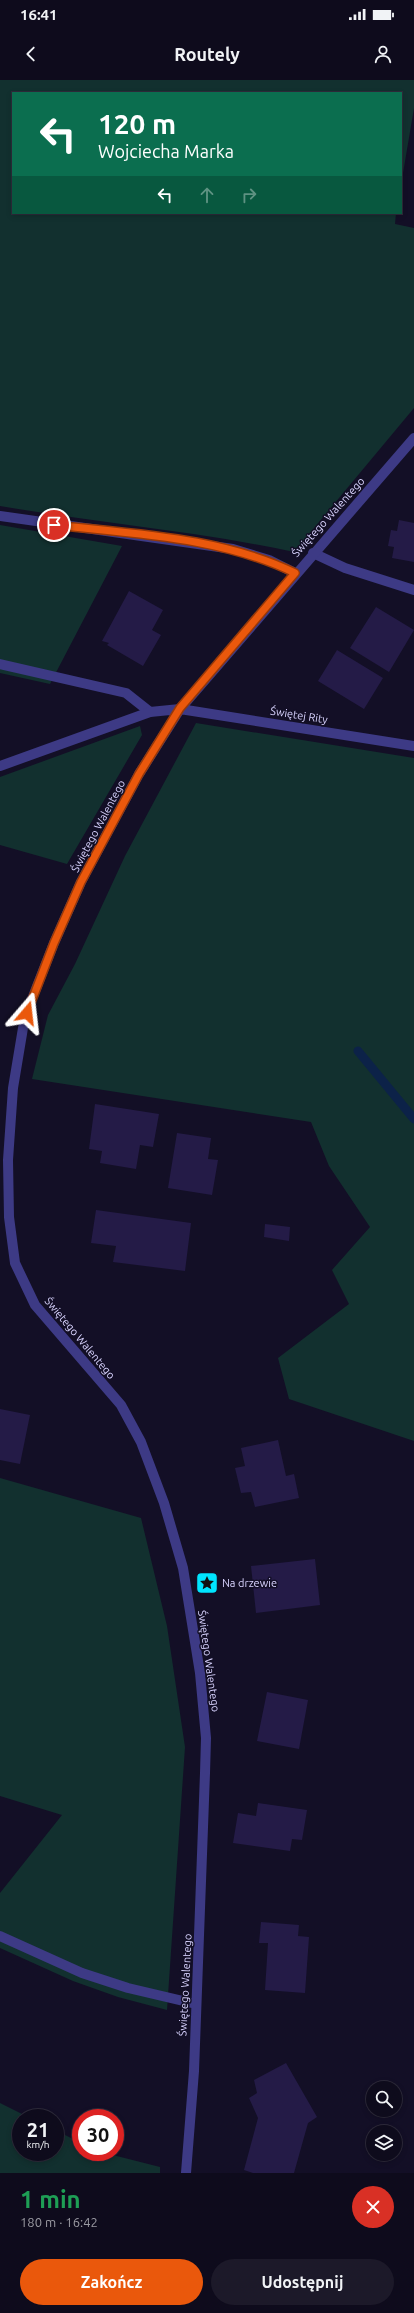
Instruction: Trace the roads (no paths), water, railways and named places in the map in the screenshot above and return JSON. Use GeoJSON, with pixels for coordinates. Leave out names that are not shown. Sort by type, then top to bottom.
{"type":"FeatureCollection","features":[{"type":"Feature","properties":{"kind":"street","name":"Świętego Walentego"},"geometry":{"type":"LineString","coordinates":[[186,2173],[194,2071],[206,1738],[200,1672],[183,1568],[164,1504],[141,1442],[121,1405],[35,1305],[15,1263],[9,1217],[8,1160],[13,1088],[23,1028],[32,998],[81,882],[139,774],[180,708],[312,553],[414,438]]}},
{"type":"Feature","properties":{"kind":"street"},"geometry":{"type":"LineString","coordinates":[[0,516],[233,549],[269,560],[295,573]]}},
{"type":"Feature","properties":{"kind":"street"},"geometry":{"type":"LineString","coordinates":[[312,553],[345,568],[414,590]]}},
{"type":"Feature","properties":{"kind":"street"},"geometry":{"type":"LineString","coordinates":[[0,664],[126,693],[150,712]]}},
{"type":"Feature","properties":{"kind":"street","name":"Świętej Rity"},"geometry":{"type":"LineString","coordinates":[[0,766],[150,712],[180,708],[414,746]]}},
{"type":"Feature","properties":{"kind":"street"},"geometry":{"type":"LineString","coordinates":[[0,1936],[82,1973],[128,1988],[196,2004]]}},
{"type":"Feature","properties":{"kind":"waterway"},"geometry":{"type":"LineString","coordinates":[[358,1051],[414,1119]]}},
{"type":"Feature","properties":{"kind":"place","name":"Na drzewie"},"geometry":{"type":"Point","coordinates":[207,1583]}}]}
